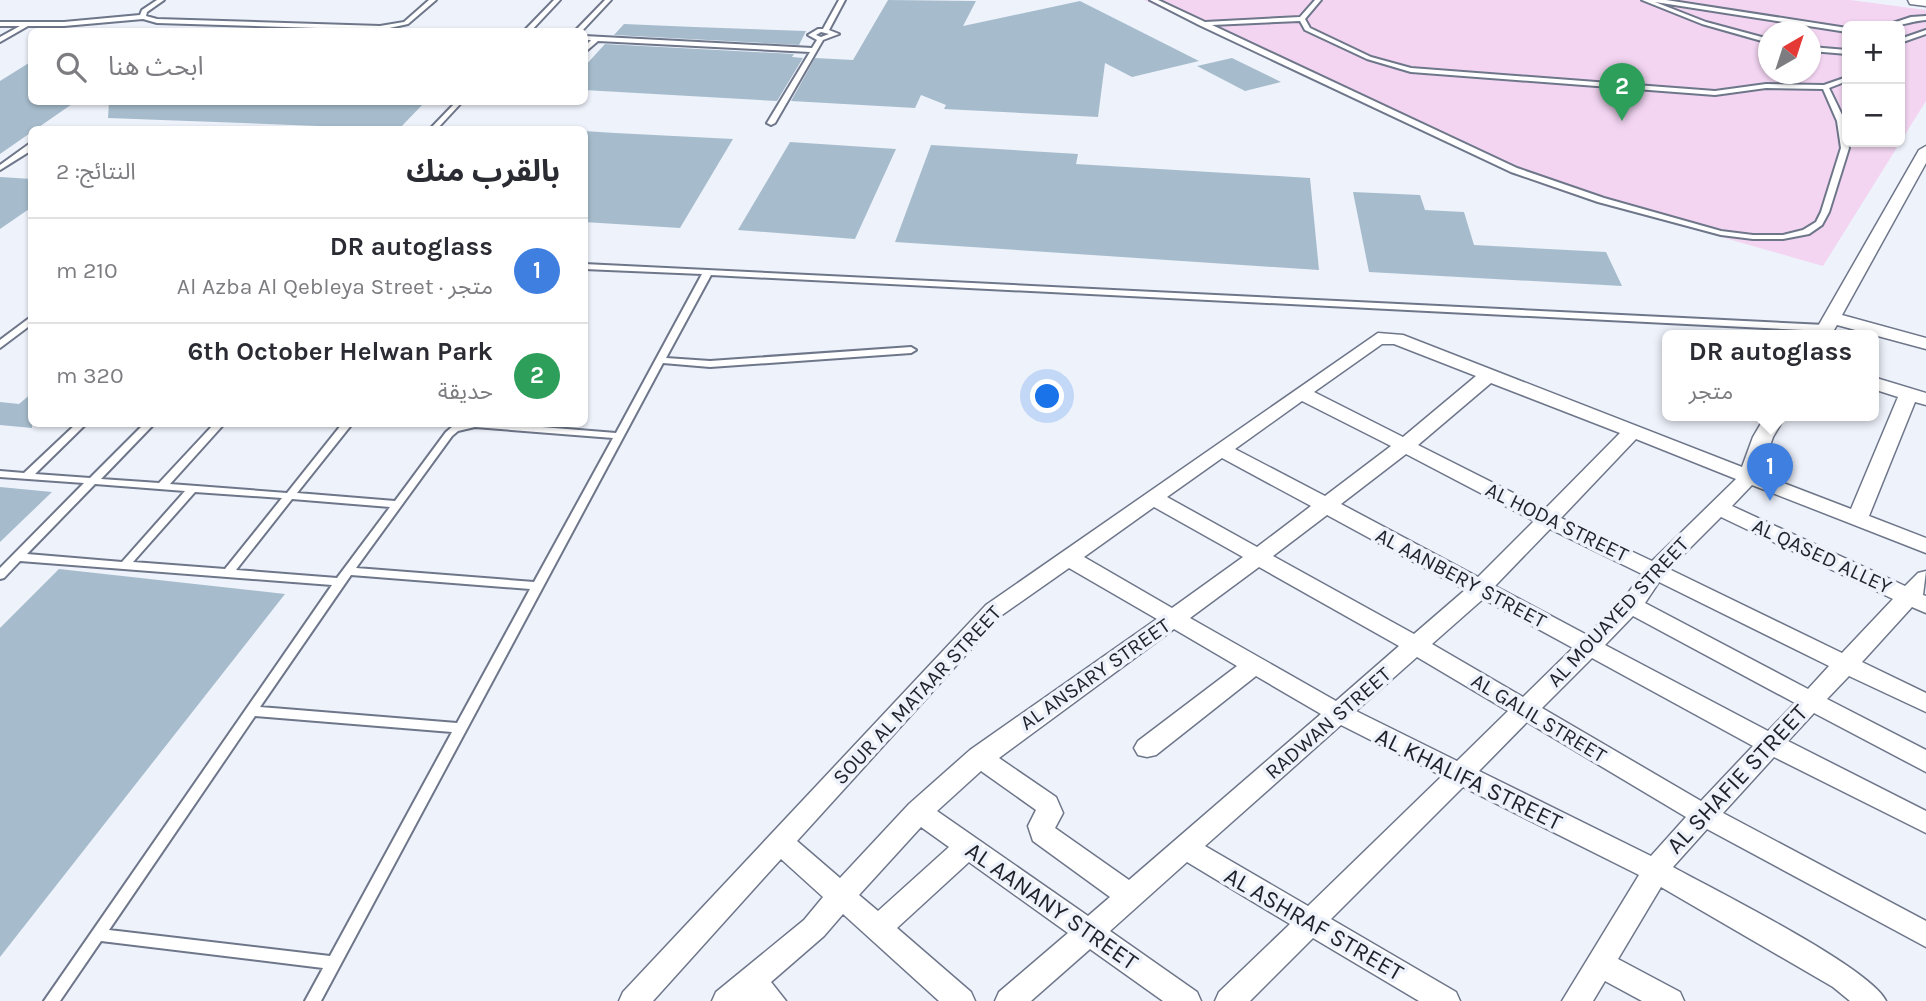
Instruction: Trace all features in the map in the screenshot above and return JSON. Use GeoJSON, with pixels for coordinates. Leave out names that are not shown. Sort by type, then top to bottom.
{"type":"FeatureCollection","features":[{"type":"Feature","properties":{"kind":"main road"},"geometry":{"type":"LineString","coordinates":[[1916,0],[1926,1]]}},
{"type":"Feature","properties":{"kind":"street"},"geometry":{"type":"LineString","coordinates":[[1844,330],[1826,327],[1926,150]]}},
{"type":"Feature","properties":{"kind":"street"},"geometry":{"type":"LineString","coordinates":[[1879,336],[1926,344]]}},
{"type":"Feature","properties":{"kind":"street","name":"SOUR AL MATAAR STREET"},"geometry":{"type":"LineString","coordinates":[[634,1001],[994,610],[1066,557],[1378,338],[1397,339],[1489,375]]}},
{"type":"Feature","properties":{"kind":"street"},"geometry":{"type":"LineString","coordinates":[[1489,375],[1926,546]]}},
{"type":"Feature","properties":{"kind":"street","name":"AL ANSARY STREET"},"geometry":{"type":"LineString","coordinates":[[727,1001],[761,991],[918,811],[979,757],[1258,556],[1404,446],[1489,375]]}},
{"type":"Feature","properties":{"kind":"street"},"geometry":{"type":"LineString","coordinates":[[1857,519],[1917,396],[1879,385]]}},
{"type":"Feature","properties":{"kind":"street","name":"AL HODA STREET"},"geometry":{"type":"LineString","coordinates":[[1302,393],[1549,520],[1926,703]]}},
{"type":"Feature","properties":{"kind":"street","name":"AL MOUAYED STREET"},"geometry":{"type":"LineString","coordinates":[[1230,1001],[1631,605],[1655,571],[1749,477],[1763,437],[1772,421]]}},
{"type":"Feature","properties":{"kind":"street","name":"RADWAN STREET"},"geometry":{"type":"LineString","coordinates":[[1010,1001],[1418,646],[1549,520],[1633,431]]}},
{"type":"Feature","properties":{"kind":"street","name":"AL AANBERY STREET"},"geometry":{"type":"LineString","coordinates":[[1221,449],[1771,744],[1926,822]]}},
{"type":"Feature","properties":{"kind":"street","name":"AL GALIL STREET"},"geometry":{"type":"LineString","coordinates":[[1153,498],[1418,646],[1704,815],[1926,935]]}},
{"type":"Feature","properties":{"kind":"street","name":"AL QASED ALLEY"},"geometry":{"type":"LineString","coordinates":[[1718,508],[1920,593]]}},
{"type":"Feature","properties":{"kind":"street","name":"AL KHALIFA STREET"},"geometry":{"type":"LineString","coordinates":[[1066,557],[1171,620],[1340,714],[1458,775],[1656,871],[1844,978],[1869,1000]]}},
{"type":"Feature","properties":{"kind":"street","name":"AL SHAFIE STREET"},"geometry":{"type":"LineString","coordinates":[[1577,1001],[1664,858],[1844,664],[1920,593]]}},
{"type":"Feature","properties":{"kind":"street"},"geometry":{"type":"LineString","coordinates":[[1631,605],[1926,762]]}},
{"type":"Feature","properties":{"kind":"street"},"geometry":{"type":"LineString","coordinates":[[1147,748],[1252,666]]}},
{"type":"Feature","properties":{"kind":"street"},"geometry":{"type":"LineString","coordinates":[[979,757],[1047,804],[1050,813],[1041,826],[1043,834],[1130,897]]}},
{"type":"Feature","properties":{"kind":"street","name":"AL AANANY STREET"},"geometry":{"type":"LineString","coordinates":[[918,811],[1186,1001]]}},
{"type":"Feature","properties":{"kind":"street"},"geometry":{"type":"LineString","coordinates":[[781,843],[960,1001]]}},
{"type":"Feature","properties":{"kind":"street"},"geometry":{"type":"LineString","coordinates":[[878,928],[968,846]]}},
{"type":"Feature","properties":{"kind":"street","name":"AL ASHRAF STREET"},"geometry":{"type":"LineString","coordinates":[[1184,848],[1445,1001]]}},
{"type":"Feature","properties":{"kind":"street"},"geometry":{"type":"LineString","coordinates":[[1599,963],[1670,1001]]}},
{"type":"Feature","properties":{"kind":"lane"},"geometry":{"type":"LineString","coordinates":[[143,17],[144,11],[161,0]]}},
{"type":"Feature","properties":{"kind":"lane"},"geometry":{"type":"LineString","coordinates":[[0,24],[26,25],[143,17],[157,21],[389,27],[406,23],[433,0]]}},
{"type":"Feature","properties":{"kind":"lane"},"geometry":{"type":"LineString","coordinates":[[530,28],[557,0]]}},
{"type":"Feature","properties":{"kind":"lane"},"geometry":{"type":"LineString","coordinates":[[581,28],[608,0]]}},
{"type":"Feature","properties":{"kind":"lane"},"geometry":{"type":"LineString","coordinates":[[771,123],[821,39],[836,34],[826,30],[842,0]]}},
{"type":"Feature","properties":{"kind":"lane"},"geometry":{"type":"LineString","coordinates":[[1153,0],[1514,170],[1601,200],[1721,233],[1783,237],[1806,232],[1819,223],[1845,148],[1841,121],[1825,87]]}},
{"type":"Feature","properties":{"kind":"lane"},"geometry":{"type":"LineString","coordinates":[[1201,24],[1302,19],[1318,0]]}},
{"type":"Feature","properties":{"kind":"lane"},"geometry":{"type":"LineString","coordinates":[[1645,0],[1681,16],[1758,38]]}},
{"type":"Feature","properties":{"kind":"lane"},"geometry":{"type":"LineString","coordinates":[[1655,0],[1786,21]]}},
{"type":"Feature","properties":{"kind":"lane"},"geometry":{"type":"LineString","coordinates":[[1681,16],[1694,6]]}},
{"type":"Feature","properties":{"kind":"lane"},"geometry":{"type":"LineString","coordinates":[[1302,19],[1307,29],[1315,34],[1369,58],[1411,70],[1693,93],[1734,92],[1766,86],[1825,87],[1842,81]]}},
{"type":"Feature","properties":{"kind":"lane"},"geometry":{"type":"LineString","coordinates":[[1904,21],[1926,19]]}},
{"type":"Feature","properties":{"kind":"lane"},"geometry":{"type":"LineString","coordinates":[[0,40],[26,25]]}},
{"type":"Feature","properties":{"kind":"lane"},"geometry":{"type":"LineString","coordinates":[[1821,26],[1842,29]]}},
{"type":"Feature","properties":{"kind":"lane"},"geometry":{"type":"LineString","coordinates":[[1905,39],[1926,32]]}},
{"type":"Feature","properties":{"kind":"lane"},"geometry":{"type":"LineString","coordinates":[[588,39],[814,50]]}},
{"type":"Feature","properties":{"kind":"lane"},"geometry":{"type":"LineString","coordinates":[[588,47],[595,40]]}},
{"type":"Feature","properties":{"kind":"lane"},"geometry":{"type":"LineString","coordinates":[[1821,50],[1842,52]]}},
{"type":"Feature","properties":{"kind":"lane"},"geometry":{"type":"LineString","coordinates":[[436,126],[456,105]]}},
{"type":"Feature","properties":{"kind":"lane"},"geometry":{"type":"LineString","coordinates":[[0,168],[28,149]]}},
{"type":"Feature","properties":{"kind":"lane"},"geometry":{"type":"LineString","coordinates":[[588,266],[1826,327]]}},
{"type":"Feature","properties":{"kind":"lane"},"geometry":{"type":"LineString","coordinates":[[313,1001],[708,272]]}},
{"type":"Feature","properties":{"kind":"lane"},"geometry":{"type":"LineString","coordinates":[[0,345],[28,322]]}},
{"type":"Feature","properties":{"kind":"lane"},"geometry":{"type":"LineString","coordinates":[[661,359],[710,363],[911,350]]}},
{"type":"Feature","properties":{"kind":"lane"},"geometry":{"type":"LineString","coordinates":[[26,476],[77,427]]}},
{"type":"Feature","properties":{"kind":"lane"},"geometry":{"type":"LineString","coordinates":[[0,575],[146,427]]}},
{"type":"Feature","properties":{"kind":"lane"},"geometry":{"type":"LineString","coordinates":[[162,486],[216,427]]}},
{"type":"Feature","properties":{"kind":"lane"},"geometry":{"type":"LineString","coordinates":[[228,573],[345,427]]}},
{"type":"Feature","properties":{"kind":"lane"},"geometry":{"type":"LineString","coordinates":[[52,1001],[348,570],[449,434],[462,427]]}},
{"type":"Feature","properties":{"kind":"lane"},"geometry":{"type":"LineString","coordinates":[[510,427],[619,436]]}},
{"type":"Feature","properties":{"kind":"lane"},"geometry":{"type":"LineString","coordinates":[[0,474],[397,504]]}},
{"type":"Feature","properties":{"kind":"lane"},"geometry":{"type":"LineString","coordinates":[[125,565],[193,488]]}},
{"type":"Feature","properties":{"kind":"lane"},"geometry":{"type":"LineString","coordinates":[[18,557],[340,582]]}},
{"type":"Feature","properties":{"kind":"lane"},"geometry":{"type":"LineString","coordinates":[[348,570],[538,586]]}},
{"type":"Feature","properties":{"kind":"lane"},"geometry":{"type":"LineString","coordinates":[[251,711],[461,727]]}},
{"type":"Feature","properties":{"kind":"lane"},"geometry":{"type":"LineString","coordinates":[[98,935],[333,963]]}},
{"type":"Feature","properties":{"kind":"shaded area"},"geometry":{"type":"Polygon","coordinates":[[[1144,0],[1850,0],[1926,10],[1926,101],[1905,135],[1905,21],[1842,21],[1842,147],[1897,147],[1823,266],[1550,188],[1506,171],[1144,0]]]}},
{"type":"Feature","properties":{"kind":"building"},"geometry":{"type":"Polygon","coordinates":[[[888,0],[976,1],[963,26],[1080,1],[1199,61],[1132,77],[1105,63],[1098,117],[944,109],[946,105],[921,95],[915,108],[791,101],[815,58],[853,60],[888,0]]]}},
{"type":"Feature","properties":{"kind":"building"},"geometry":{"type":"Polygon","coordinates":[[[624,24],[806,31],[799,45],[614,35],[624,24]]]}},
{"type":"Feature","properties":{"kind":"building"},"geometry":{"type":"Polygon","coordinates":[[[605,44],[794,54],[792,57],[803,58],[777,101],[588,90],[588,63],[605,44]]]}},
{"type":"Feature","properties":{"kind":"building"},"geometry":{"type":"Polygon","coordinates":[[[1232,58],[1281,82],[1245,91],[1197,66],[1232,58]]]}},
{"type":"Feature","properties":{"kind":"building"},"geometry":{"type":"Polygon","coordinates":[[[28,64],[28,105],[71,105],[40,126],[28,126],[28,135],[0,154],[0,81],[28,64]]]}},
{"type":"Feature","properties":{"kind":"building"},"geometry":{"type":"Polygon","coordinates":[[[109,105],[422,105],[402,126],[320,126],[108,118],[109,105]]]}},
{"type":"Feature","properties":{"kind":"building"},"geometry":{"type":"Polygon","coordinates":[[[588,131],[733,139],[680,228],[588,222],[588,131]]]}},
{"type":"Feature","properties":{"kind":"building"},"geometry":{"type":"Polygon","coordinates":[[[790,142],[896,149],[855,239],[738,230],[790,142]]]}},
{"type":"Feature","properties":{"kind":"building"},"geometry":{"type":"Polygon","coordinates":[[[931,145],[1078,154],[1076,164],[1310,178],[1319,270],[895,242],[931,145]]]}},
{"type":"Feature","properties":{"kind":"building"},"geometry":{"type":"Polygon","coordinates":[[[0,177],[28,179],[28,210],[0,229],[0,177]]]}},
{"type":"Feature","properties":{"kind":"building"},"geometry":{"type":"Polygon","coordinates":[[[1353,192],[1420,195],[1425,210],[1464,212],[1474,245],[1606,252],[1622,286],[1369,272],[1353,192]]]}},
{"type":"Feature","properties":{"kind":"building"},"geometry":{"type":"Polygon","coordinates":[[[28,396],[28,427],[32,428],[0,425],[0,402],[19,404],[28,396]]]}},
{"type":"Feature","properties":{"kind":"building"},"geometry":{"type":"Polygon","coordinates":[[[0,487],[52,492],[0,542],[0,487]]]}},
{"type":"Feature","properties":{"kind":"building"},"geometry":{"type":"Polygon","coordinates":[[[59,569],[285,594],[0,957],[0,628],[59,569]]]}},
{"type":"Feature","properties":{"kind":"place","name":"6th October Helwan Park"},"geometry":{"type":"Point","coordinates":[1622,121]}},
{"type":"Feature","properties":{"kind":"place","name":"DR autoglass"},"geometry":{"type":"Point","coordinates":[1770,501]}}]}
